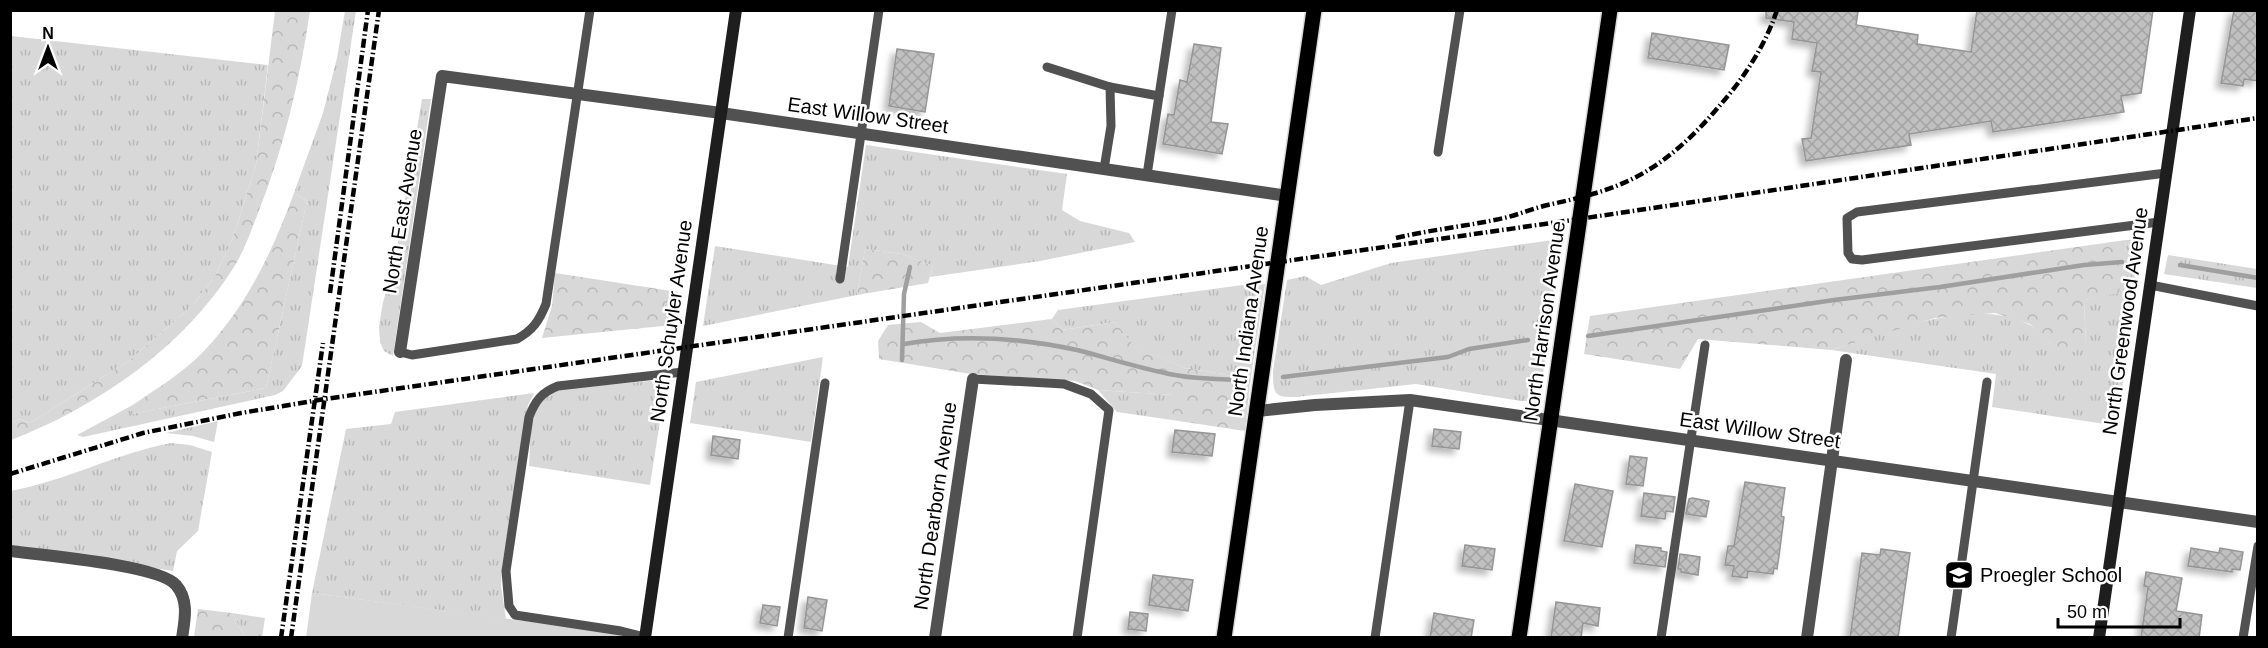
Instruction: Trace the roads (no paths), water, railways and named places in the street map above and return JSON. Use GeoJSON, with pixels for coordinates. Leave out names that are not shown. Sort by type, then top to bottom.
{"type":"FeatureCollection","features":[{"type":"Feature","properties":{"kind":"main road","name":"North Indiana Avenue"},"geometry":{"type":"LineString","coordinates":[[1224,638],[1314,10]]}},
{"type":"Feature","properties":{"kind":"main road","name":"North Harrison Avenue"},"geometry":{"type":"LineString","coordinates":[[1519,638],[1610,10]]}},
{"type":"Feature","properties":{"kind":"street","name":"North Schuyler Avenue"},"geometry":{"type":"LineString","coordinates":[[645,637],[736,10]]}},
{"type":"Feature","properties":{"kind":"street","name":"North Greenwood Avenue"},"geometry":{"type":"LineString","coordinates":[[2099,638],[2190,10]]}},
{"type":"Feature","properties":{"kind":"street","name":"East Willow Street"},"geometry":{"type":"LineString","coordinates":[[442,76],[721,113],[1288,196]]}},
{"type":"Feature","properties":{"kind":"street","name":"North East Avenue"},"geometry":{"type":"LineString","coordinates":[[400,352],[442,76]]}},
{"type":"Feature","properties":{"kind":"street"},"geometry":{"type":"LineString","coordinates":[[1807,638],[1846,360]]}},
{"type":"Feature","properties":{"kind":"street","name":"North Dearborn Avenue"},"geometry":{"type":"LineString","coordinates":[[935,638],[973,379]]}},
{"type":"Feature","properties":{"kind":"street","name":"East Willow Street"},"geometry":{"type":"LineString","coordinates":[[1257,411],[1410,400],[2258,522]]}},
{"type":"Feature","properties":{"kind":"street"},"geometry":{"type":"LineString","coordinates":[[10,551],[145,570],[170,579],[184,598],[182,638]]}},
{"type":"Feature","properties":{"kind":"street"},"geometry":{"type":"LineString","coordinates":[[645,637],[649,638]]}},
{"type":"Feature","properties":{"kind":"lane"},"geometry":{"type":"LineString","coordinates":[[400,352],[412,355],[517,339],[531,331],[539,321],[546,304],[590,10]]}},
{"type":"Feature","properties":{"kind":"lane"},"geometry":{"type":"LineString","coordinates":[[840,279],[879,10]]}},
{"type":"Feature","properties":{"kind":"lane"},"geometry":{"type":"LineString","coordinates":[[1147,175],[1172,10]]}},
{"type":"Feature","properties":{"kind":"lane"},"geometry":{"type":"LineString","coordinates":[[1438,152],[1460,10]]}},
{"type":"Feature","properties":{"kind":"lane"},"geometry":{"type":"LineString","coordinates":[[1047,67],[1110,87],[1159,96]]}},
{"type":"Feature","properties":{"kind":"lane"},"geometry":{"type":"LineString","coordinates":[[1104,169],[1112,126],[1110,87]]}},
{"type":"Feature","properties":{"kind":"lane"},"geometry":{"type":"LineString","coordinates":[[2159,222],[1862,260],[1852,260],[1848,253],[1847,218],[1857,212],[2166,173]]}},
{"type":"Feature","properties":{"kind":"lane"},"geometry":{"type":"LineString","coordinates":[[2150,285],[2258,306]]}},
{"type":"Feature","properties":{"kind":"lane"},"geometry":{"type":"LineString","coordinates":[[1660,638],[1705,345]]}},
{"type":"Feature","properties":{"kind":"lane"},"geometry":{"type":"LineString","coordinates":[[645,637],[621,631],[515,615],[509,606],[506,571],[529,417],[533,405],[540,397],[547,390],[558,386],[683,372]]}},
{"type":"Feature","properties":{"kind":"lane"},"geometry":{"type":"LineString","coordinates":[[973,379],[1064,384],[1091,394],[1109,410],[1077,638]]}},
{"type":"Feature","properties":{"kind":"lane"},"geometry":{"type":"LineString","coordinates":[[1951,638],[1987,382]]}},
{"type":"Feature","properties":{"kind":"lane"},"geometry":{"type":"LineString","coordinates":[[788,638],[825,383]]}},
{"type":"Feature","properties":{"kind":"lane"},"geometry":{"type":"LineString","coordinates":[[1375,638],[1410,400]]}},
{"type":"Feature","properties":{"kind":"lane"},"geometry":{"type":"LineString","coordinates":[[2244,638],[2258,546]]}},
{"type":"Feature","properties":{"kind":"waterway"},"geometry":{"type":"LineString","coordinates":[[1588,336],[2084,265],[2122,262]]}},
{"type":"Feature","properties":{"kind":"waterway"},"geometry":{"type":"LineString","coordinates":[[2180,265],[2258,278]]}},
{"type":"Feature","properties":{"kind":"waterway"},"geometry":{"type":"LineString","coordinates":[[902,360],[904,294],[910,267]]}},
{"type":"Feature","properties":{"kind":"waterway"},"geometry":{"type":"LineString","coordinates":[[904,344],[969,338],[1012,340],[1077,350],[1171,374],[1243,380]]}},
{"type":"Feature","properties":{"kind":"waterway"},"geometry":{"type":"LineString","coordinates":[[1283,377],[1448,357],[1469,349],[1528,340]]}},
{"type":"Feature","properties":{"kind":"railway"},"geometry":{"type":"LineString","coordinates":[[330,293],[368,10]]}},
{"type":"Feature","properties":{"kind":"railway"},"geometry":{"type":"LineString","coordinates":[[291,638],[379,10]]}},
{"type":"Feature","properties":{"kind":"railway"},"geometry":{"type":"LineString","coordinates":[[1396,238],[1508,217],[1601,191],[1643,173],[1691,137],[1730,94],[1761,48],[1777,10]]}},
{"type":"Feature","properties":{"kind":"railway"},"geometry":{"type":"LineString","coordinates":[[10,474],[143,433],[325,399],[1579,219],[2258,118]]}},
{"type":"Feature","properties":{"kind":"railway"},"geometry":{"type":"LineString","coordinates":[[281,638],[323,343]]}},
{"type":"Feature","properties":{"kind":"place","name":"Proegler School"},"geometry":{"type":"Point","coordinates":[1959,575]}}]}
